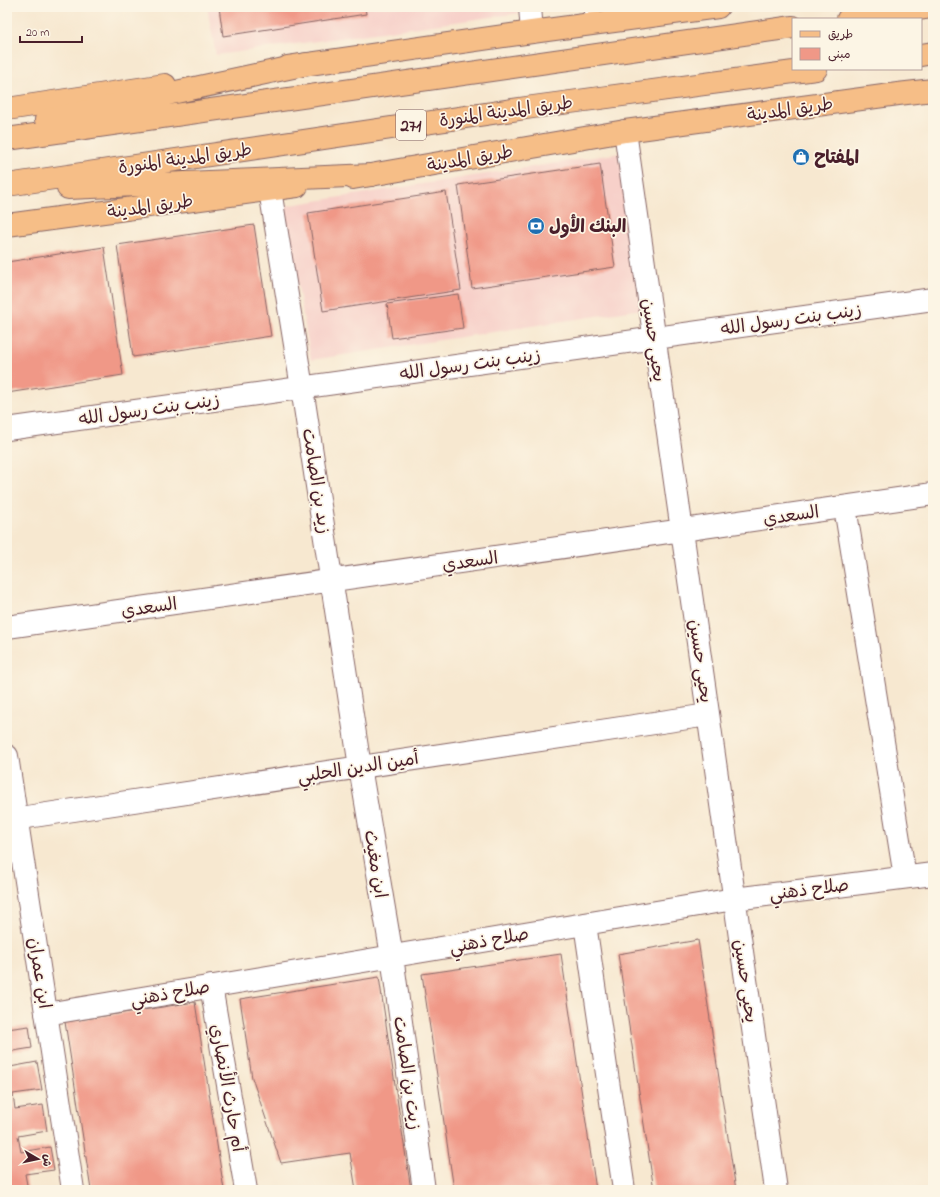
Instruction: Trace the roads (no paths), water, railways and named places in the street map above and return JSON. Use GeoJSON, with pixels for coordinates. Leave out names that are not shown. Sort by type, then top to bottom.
{"type":"FeatureCollection","features":[{"type":"Feature","properties":{"kind":"main road"},"geometry":{"type":"LineString","coordinates":[[7,109],[307,64],[718,7]]}},
{"type":"Feature","properties":{"kind":"main road"},"geometry":{"type":"LineString","coordinates":[[855,18],[931,7]]}},
{"type":"Feature","properties":{"kind":"main road","name":"271"},"geometry":{"type":"LineString","coordinates":[[7,140],[792,27]]}},
{"type":"Feature","properties":{"kind":"main road"},"geometry":{"type":"LineString","coordinates":[[922,55],[933,53]]}},
{"type":"Feature","properties":{"kind":"main road"},"geometry":{"type":"LineString","coordinates":[[7,129],[307,64]]}},
{"type":"Feature","properties":{"kind":"main road","name":"طريق المدينة المنورة"},"geometry":{"type":"LineString","coordinates":[[7,185],[525,108],[809,70]]}},
{"type":"Feature","properties":{"kind":"main road"},"geometry":{"type":"LineString","coordinates":[[898,94],[933,85]]}},
{"type":"Feature","properties":{"kind":"main road","name":"طريق المدينة"},"geometry":{"type":"LineString","coordinates":[[7,225],[372,175],[625,131],[933,90]]}},
{"type":"Feature","properties":{"kind":"main road"},"geometry":{"type":"LineString","coordinates":[[7,191],[372,175]]}},
{"type":"Feature","properties":{"kind":"street"},"geometry":{"type":"LineString","coordinates":[[530,7],[532,32]]}},
{"type":"Feature","properties":{"kind":"street","name":"يحيى حسين"},"geometry":{"type":"LineString","coordinates":[[625,131],[776,1190]]}},
{"type":"Feature","properties":{"kind":"street","name":"زيد بن الصامت"},"geometry":{"type":"LineString","coordinates":[[270,190],[332,580],[360,769]]}},
{"type":"Feature","properties":{"kind":"street","name":"زينب بنت رسول الله"},"geometry":{"type":"LineString","coordinates":[[7,429],[933,299]]}},
{"type":"Feature","properties":{"kind":"street","name":"السعدي"},"geometry":{"type":"LineString","coordinates":[[7,627],[933,494]]}},
{"type":"Feature","properties":{"kind":"street"},"geometry":{"type":"LineString","coordinates":[[845,507],[904,877]]}},
{"type":"Feature","properties":{"kind":"street","name":"أمين الدين الحلبي"},"geometry":{"type":"LineString","coordinates":[[12,819],[360,769],[708,715]]}},
{"type":"Feature","properties":{"kind":"street","name":"ابن عمران"},"geometry":{"type":"LineString","coordinates":[[7,756],[12,819],[46,1014],[73,1190]]}},
{"type":"Feature","properties":{"kind":"street","name":"ابن مغيث"},"geometry":{"type":"LineString","coordinates":[[360,769],[392,956]]}},
{"type":"Feature","properties":{"kind":"street","name":"صلاح ذهني"},"geometry":{"type":"LineString","coordinates":[[46,1014],[734,899],[933,874]]}},
{"type":"Feature","properties":{"kind":"street"},"geometry":{"type":"LineString","coordinates":[[585,924],[624,1190]]}},
{"type":"Feature","properties":{"kind":"street","name":"زيت بن الصامت"},"geometry":{"type":"LineString","coordinates":[[392,956],[424,1190]]}},
{"type":"Feature","properties":{"kind":"street","name":"أم حارث الأنصاري"},"geometry":{"type":"LineString","coordinates":[[211,986],[246,1190]]}},
{"type":"Feature","properties":{"kind":"lane"},"geometry":{"type":"LineString","coordinates":[[583,25],[595,7]]}},
{"type":"Feature","properties":{"kind":"place","name":"المفتاح"},"geometry":{"type":"Point","coordinates":[801,157]}},
{"type":"Feature","properties":{"kind":"place","name":"البنك الأول"},"geometry":{"type":"Point","coordinates":[536,226]}}]}
